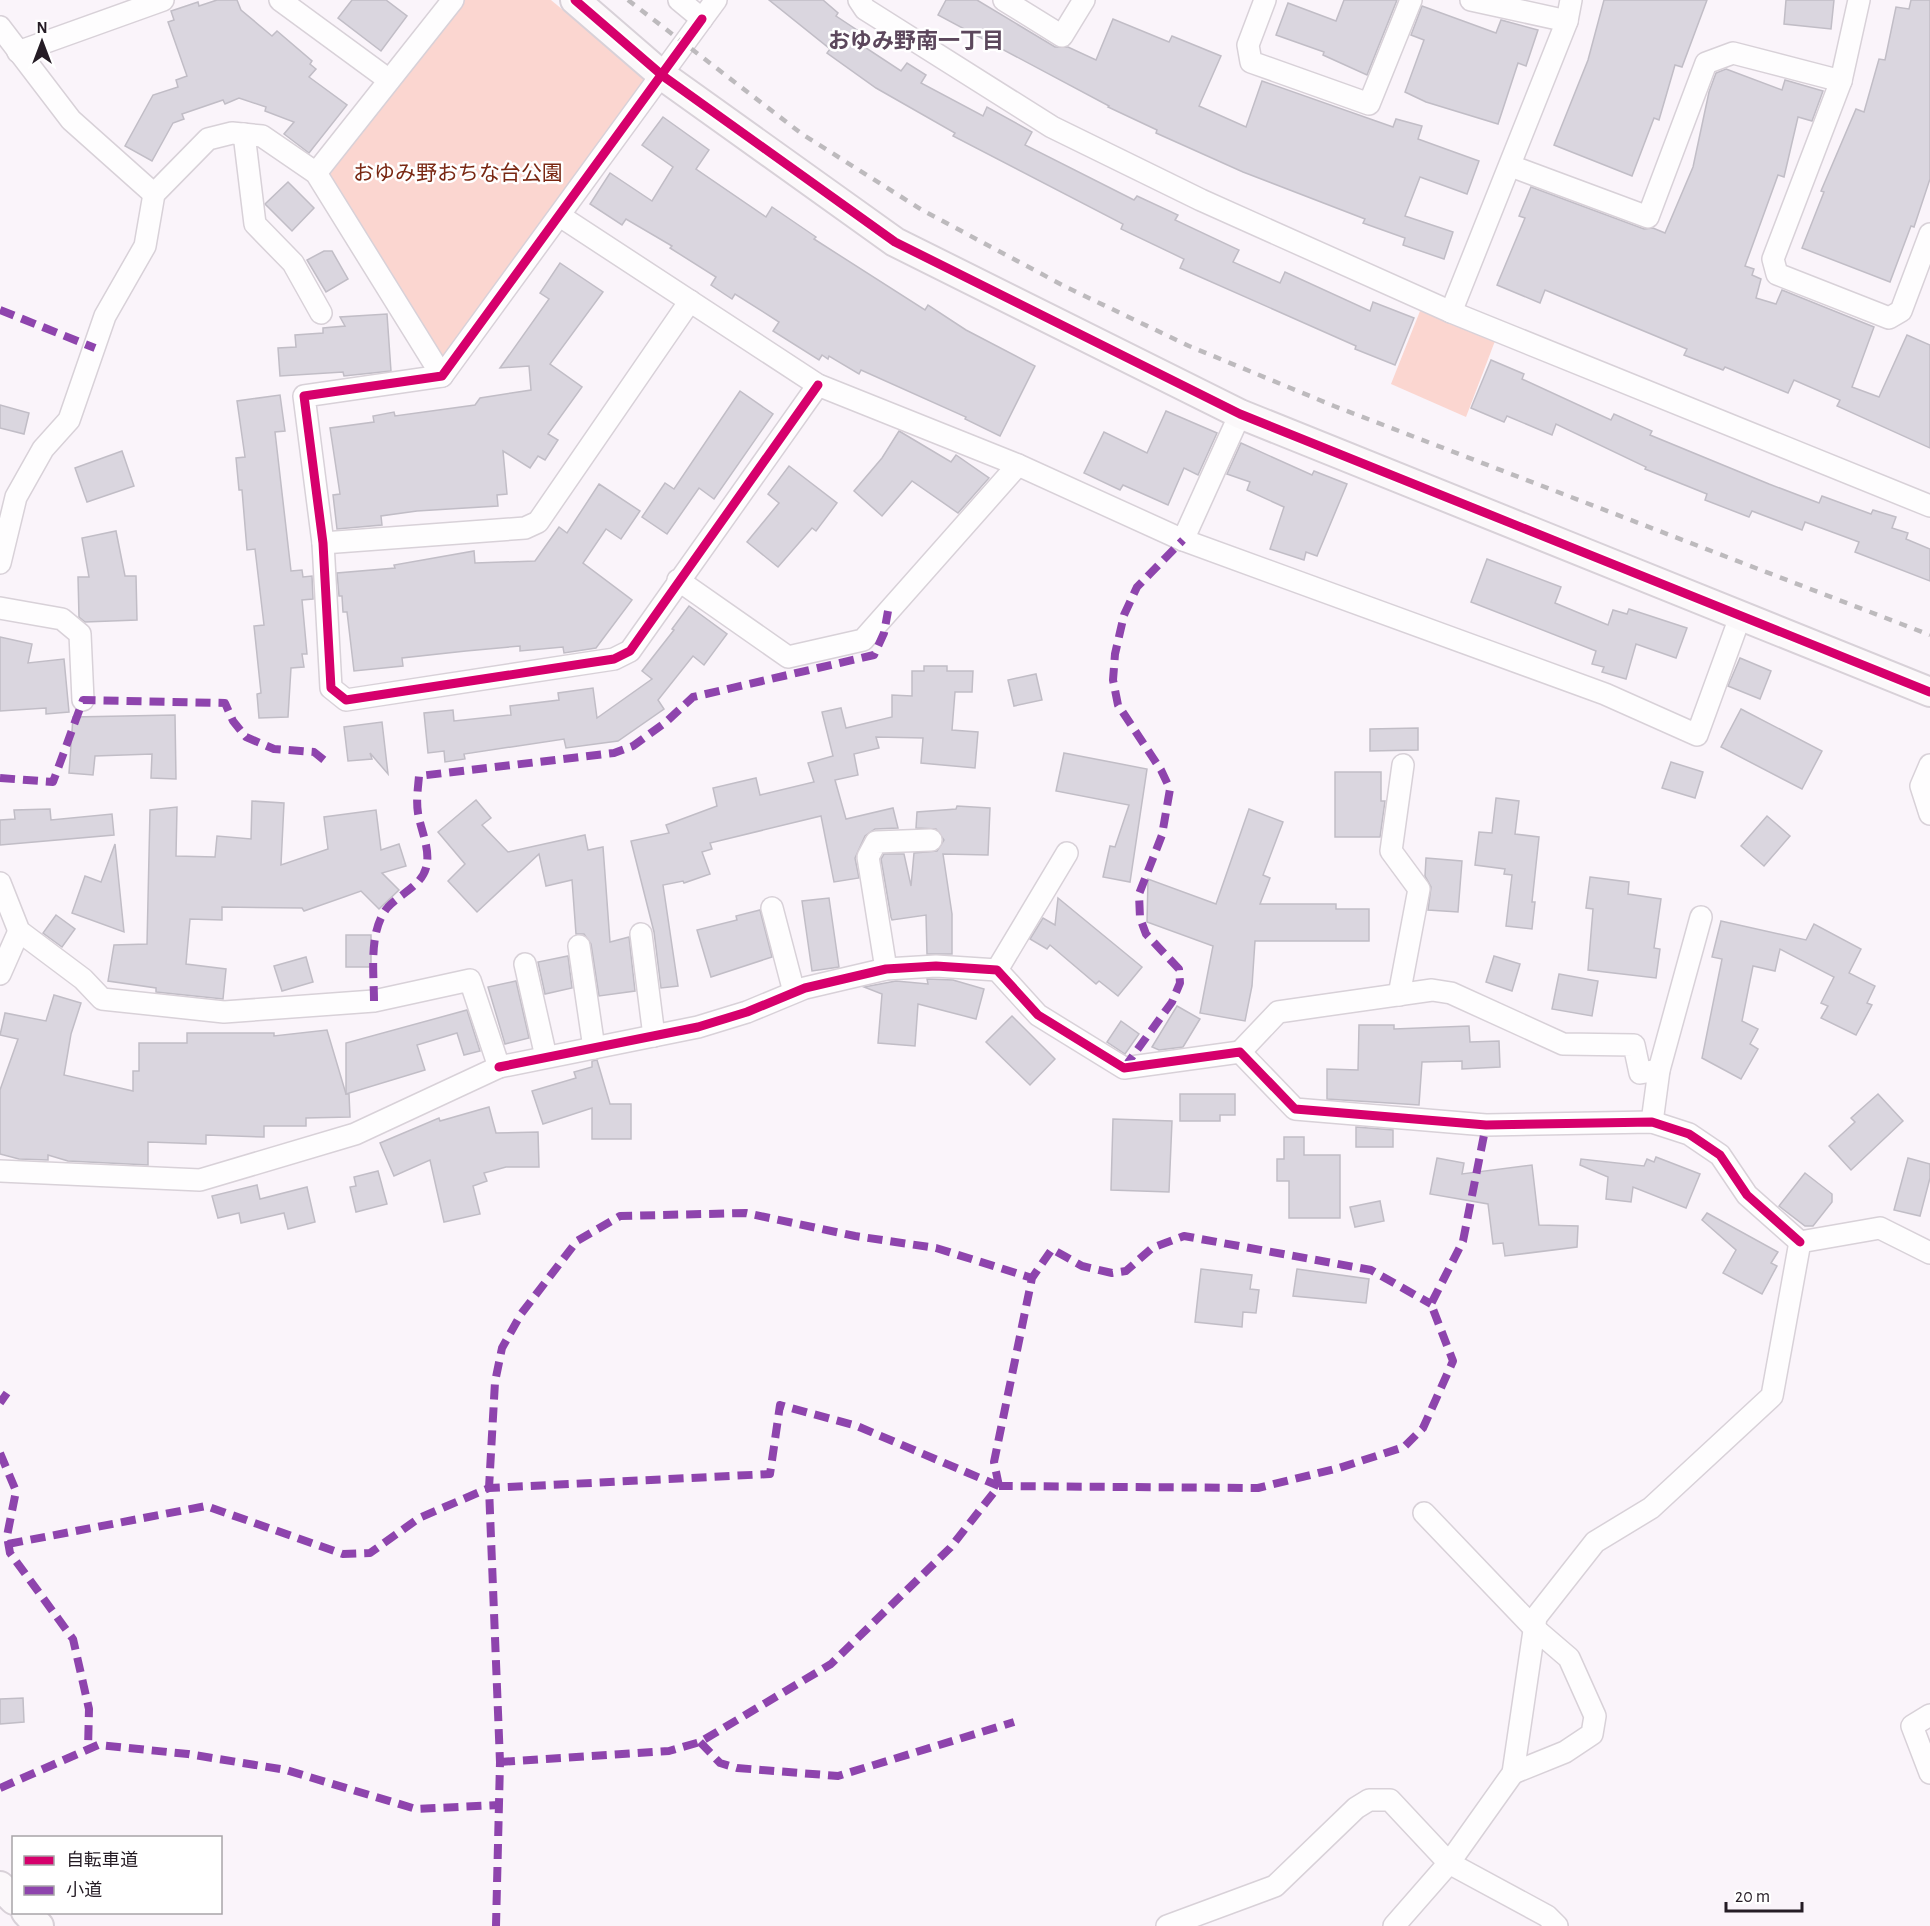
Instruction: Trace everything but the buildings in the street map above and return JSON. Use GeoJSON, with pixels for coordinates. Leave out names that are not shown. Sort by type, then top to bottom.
{"type":"FeatureCollection","features":[{"type":"Feature","properties":{"kind":"street"},"geometry":{"type":"LineString","coordinates":[[18,52],[163,0]]}},
{"type":"Feature","properties":{"kind":"street"},"geometry":{"type":"LineString","coordinates":[[280,0],[389,80]]}},
{"type":"Feature","properties":{"kind":"street"},"geometry":{"type":"LineString","coordinates":[[316,173],[453,0]]}},
{"type":"Feature","properties":{"kind":"street"},"geometry":{"type":"LineString","coordinates":[[575,0],[663,76],[895,242],[1240,414],[1930,692]]}},
{"type":"Feature","properties":{"kind":"street"},"geometry":{"type":"LineString","coordinates":[[679,0],[702,19]]}},
{"type":"Feature","properties":{"kind":"street"},"geometry":{"type":"LineString","coordinates":[[716,0],[663,76],[442,376],[304,396],[323,543],[331,688],[346,700],[614,659],[630,651],[818,385]]}},
{"type":"Feature","properties":{"kind":"street"},"geometry":{"type":"LineString","coordinates":[[859,0],[865,9],[1052,127],[1201,200],[1451,312],[1930,506]]}},
{"type":"Feature","properties":{"kind":"street"},"geometry":{"type":"LineString","coordinates":[[1004,0],[1062,36],[1084,0]]}},
{"type":"Feature","properties":{"kind":"street"},"geometry":{"type":"LineString","coordinates":[[1265,0],[1248,45],[1251,62],[1369,105],[1411,0]]}},
{"type":"Feature","properties":{"kind":"street"},"geometry":{"type":"LineString","coordinates":[[1471,0],[1567,21]]}},
{"type":"Feature","properties":{"kind":"street"},"geometry":{"type":"LineString","coordinates":[[1451,312],[1567,21],[1571,0]]}},
{"type":"Feature","properties":{"kind":"street"},"geometry":{"type":"LineString","coordinates":[[1859,0],[1841,81],[1773,260],[1777,274],[1889,318],[1901,311],[1930,234]]}},
{"type":"Feature","properties":{"kind":"street"},"geometry":{"type":"LineString","coordinates":[[0,27],[70,120],[154,194]]}},
{"type":"Feature","properties":{"kind":"street"},"geometry":{"type":"LineString","coordinates":[[1511,166],[1648,217],[1706,63],[1733,53],[1841,81]]}},
{"type":"Feature","properties":{"kind":"street"},"geometry":{"type":"LineString","coordinates":[[0,563],[16,497],[43,449],[69,420],[105,316],[145,246],[154,194],[208,139],[232,133],[262,136],[316,173],[442,376]]}},
{"type":"Feature","properties":{"kind":"street"},"geometry":{"type":"LineString","coordinates":[[244,134],[255,224],[293,263],[321,313]]}},
{"type":"Feature","properties":{"kind":"street"},"geometry":{"type":"LineString","coordinates":[[560,216],[818,385],[1018,465],[1183,540],[1605,694],[1697,735],[1740,617]]}},
{"type":"Feature","properties":{"kind":"street"},"geometry":{"type":"LineString","coordinates":[[323,543],[525,528],[538,522],[690,301]]}},
{"type":"Feature","properties":{"kind":"street"},"geometry":{"type":"LineString","coordinates":[[1183,540],[1240,414]]}},
{"type":"Feature","properties":{"kind":"street"},"geometry":{"type":"LineString","coordinates":[[678,580],[788,657],[863,640],[1018,465]]}},
{"type":"Feature","properties":{"kind":"street"},"geometry":{"type":"LineString","coordinates":[[0,608],[62,619],[80,634],[83,700]]}},
{"type":"Feature","properties":{"kind":"street"},"geometry":{"type":"LineString","coordinates":[[1399,995],[1419,890],[1391,851],[1402,765]]}},
{"type":"Feature","properties":{"kind":"street"},"geometry":{"type":"LineString","coordinates":[[1930,765],[1921,786],[1930,814]]}},
{"type":"Feature","properties":{"kind":"street"},"geometry":{"type":"LineString","coordinates":[[886,969],[868,857],[876,842],[931,840]]}},
{"type":"Feature","properties":{"kind":"street"},"geometry":{"type":"LineString","coordinates":[[997,970],[1067,853]]}},
{"type":"Feature","properties":{"kind":"street"},"geometry":{"type":"LineString","coordinates":[[0,883],[19,931],[83,979],[102,999],[224,1012],[374,1001],[470,980],[500,1066]]}},
{"type":"Feature","properties":{"kind":"street"},"geometry":{"type":"LineString","coordinates":[[772,908],[794,992]]}},
{"type":"Feature","properties":{"kind":"street"},"geometry":{"type":"LineString","coordinates":[[1652,1122],[1659,1070],[1701,917]]}},
{"type":"Feature","properties":{"kind":"street"},"geometry":{"type":"LineString","coordinates":[[0,974],[19,931]]}},
{"type":"Feature","properties":{"kind":"street"},"geometry":{"type":"LineString","coordinates":[[641,934],[654,1036]]}},
{"type":"Feature","properties":{"kind":"street"},"geometry":{"type":"LineString","coordinates":[[579,946],[594,1048]]}},
{"type":"Feature","properties":{"kind":"street"},"geometry":{"type":"LineString","coordinates":[[525,964],[546,1057]]}},
{"type":"Feature","properties":{"kind":"street"},"geometry":{"type":"LineString","coordinates":[[0,1171],[200,1180],[355,1134],[500,1066],[708,1024],[794,992],[886,969],[936,966],[997,970],[1038,1015],[1124,1068],[1240,1052],[1278,1012],[1432,990],[1450,993],[1563,1044],[1634,1045],[1640,1073],[1659,1070]]}},
{"type":"Feature","properties":{"kind":"street"},"geometry":{"type":"LineString","coordinates":[[1240,1052],[1295,1109],[1486,1125],[1652,1122],[1689,1134],[1720,1155],[1747,1195],[1800,1242]]}},
{"type":"Feature","properties":{"kind":"street"},"geometry":{"type":"LineString","coordinates":[[1800,1242],[1880,1228],[1930,1253]]}},
{"type":"Feature","properties":{"kind":"street"},"geometry":{"type":"LineString","coordinates":[[1394,1926],[1449,1863],[1513,1773],[1536,1617],[1595,1542],[1651,1508],[1772,1396],[1800,1242]]}},
{"type":"Feature","properties":{"kind":"street"},"geometry":{"type":"LineString","coordinates":[[1424,1514],[1534,1628],[1569,1658],[1595,1716],[1593,1734],[1565,1752],[1513,1773]]}},
{"type":"Feature","properties":{"kind":"street"},"geometry":{"type":"LineString","coordinates":[[1930,1715],[1912,1726],[1930,1773]]}},
{"type":"Feature","properties":{"kind":"street"},"geometry":{"type":"LineString","coordinates":[[1167,1926],[1275,1886],[1356,1808],[1370,1800],[1390,1800],[1449,1863],[1547,1916],[1557,1926]]}},
{"type":"Feature","properties":{"kind":"street"},"geometry":{"type":"LineString","coordinates":[[0,1886],[12,1898]]}},
{"type":"Feature","properties":{"kind":"street"},"geometry":{"type":"LineString","coordinates":[[28,1914],[39,1926]]}},
{"type":"Feature","properties":{"kind":"green space","name":"おゆみ野おちな台公園"},"geometry":{"type":"Polygon","coordinates":[[[464,0],[551,0],[648,81],[445,363],[330,174],[464,0]]]}},
{"type":"Feature","properties":{"kind":"green space"},"geometry":{"type":"Polygon","coordinates":[[[1420,311],[1495,341],[1466,417],[1391,384],[1420,311]]]}},
{"type":"Feature","properties":{"kind":"railway"},"geometry":{"type":"LineString","coordinates":[[628,0],[802,134],[922,210],[1066,287],[1189,346],[1334,406],[1930,635]]}},
{"type":"Feature","properties":{"kind":"marked path"},"geometry":{"type":"LineString","coordinates":[[0,310],[95,348]]}},
{"type":"Feature","properties":{"kind":"marked path"},"geometry":{"type":"LineString","coordinates":[[1124,1068],[1172,1002],[1180,983],[1179,969],[1146,934],[1140,918],[1139,894],[1162,835],[1170,789],[1161,770],[1118,705],[1113,680],[1115,654],[1124,615],[1137,587],[1183,540]]}},
{"type":"Feature","properties":{"kind":"marked path"},"geometry":{"type":"LineString","coordinates":[[374,1001],[373,965],[377,927],[388,907],[420,880],[426,868],[426,847],[417,808],[419,776],[614,753],[633,746],[666,722],[693,697],[874,655],[884,633],[888,611]]}},
{"type":"Feature","properties":{"kind":"marked path"},"geometry":{"type":"LineString","coordinates":[[0,778],[53,782],[83,700],[225,703],[233,721],[246,737],[274,749],[314,752],[330,765]]}},
{"type":"Feature","properties":{"kind":"marked path"},"geometry":{"type":"LineString","coordinates":[[500,1762],[669,1751],[700,1742],[831,1664],[950,1548],[999,1486],[1258,1488],[1339,1468],[1404,1447],[1423,1428],[1453,1361],[1431,1304],[1463,1241],[1486,1125]]}},
{"type":"Feature","properties":{"kind":"marked path"},"geometry":{"type":"LineString","coordinates":[[494,1926],[496,1926],[500,1762],[489,1488],[495,1382],[502,1348],[521,1314],[577,1241],[620,1216],[746,1213],[855,1236],[936,1248],[1032,1278]]}},
{"type":"Feature","properties":{"kind":"marked path"},"geometry":{"type":"LineString","coordinates":[[999,1486],[994,1462],[1032,1278],[1052,1249],[1082,1266],[1112,1273],[1126,1271],[1152,1248],[1184,1236],[1371,1270],[1431,1304]]}},
{"type":"Feature","properties":{"kind":"marked path"},"geometry":{"type":"LineString","coordinates":[[0,1403],[7,1393]]}},
{"type":"Feature","properties":{"kind":"marked path"},"geometry":{"type":"LineString","coordinates":[[8,1544],[206,1506],[343,1554],[370,1553],[419,1518],[489,1488],[770,1474],[780,1405],[857,1426],[999,1486]]}},
{"type":"Feature","properties":{"kind":"marked path"},"geometry":{"type":"LineString","coordinates":[[0,1453],[16,1491],[7,1536],[10,1553],[73,1639],[89,1709],[88,1749]]}},
{"type":"Feature","properties":{"kind":"marked path"},"geometry":{"type":"LineString","coordinates":[[700,1742],[720,1763],[737,1768],[838,1776],[1014,1722]]}},
{"type":"Feature","properties":{"kind":"marked path"},"geometry":{"type":"LineString","coordinates":[[0,1788],[98,1745],[188,1754],[286,1770],[416,1809],[499,1805]]}},
{"type":"Feature","properties":{"kind":"cycle path"},"geometry":{"type":"LineString","coordinates":[[575,0],[663,76],[895,242],[1240,414],[1930,692]]}},
{"type":"Feature","properties":{"kind":"cycle path"},"geometry":{"type":"LineString","coordinates":[[702,19],[442,376],[304,396],[323,543],[331,688],[346,700],[614,659],[630,651],[818,385]]}},
{"type":"Feature","properties":{"kind":"cycle path"},"geometry":{"type":"LineString","coordinates":[[499,1067],[698,1027],[747,1012],[805,988],[886,969],[936,966],[997,970],[1038,1015],[1124,1068],[1240,1052],[1295,1109],[1486,1125],[1652,1122],[1689,1134],[1720,1155],[1747,1195],[1800,1242]]}},
{"type":"Feature","properties":{"kind":"district","name":"おゆみ野南一丁目"},"geometry":{"type":"Point","coordinates":[916,41]}}]}
